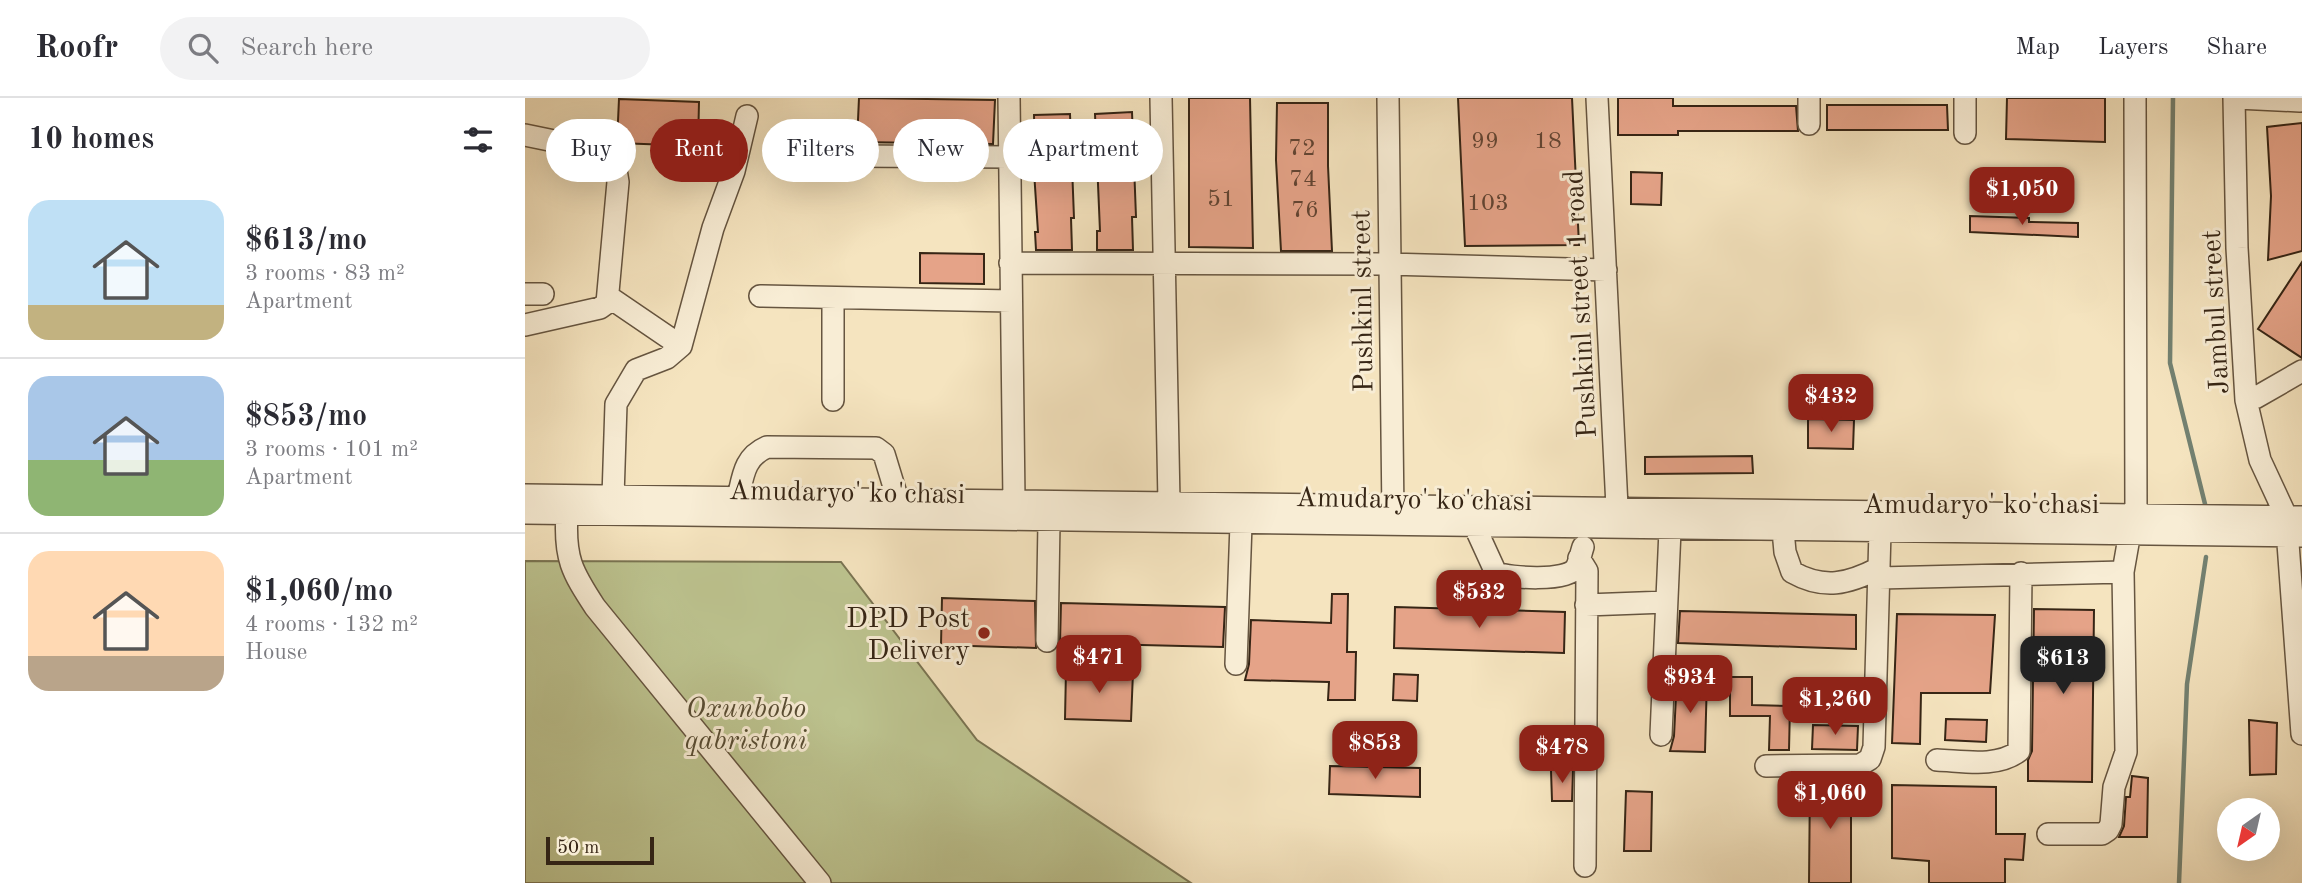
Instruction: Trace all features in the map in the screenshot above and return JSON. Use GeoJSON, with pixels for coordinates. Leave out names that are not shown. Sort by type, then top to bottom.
{"type":"FeatureCollection","features":[{"type":"Feature","properties":{"kind":"street"},"geometry":{"type":"LineString","coordinates":[[1009,98],[1009,119]]}},
{"type":"Feature","properties":{"kind":"street"},"geometry":{"type":"LineString","coordinates":[[1161,98],[1169,502]]}},
{"type":"Feature","properties":{"kind":"street","name":"Pushkinl street"},"geometry":{"type":"LineString","coordinates":[[1388,98],[1393,526]]}},
{"type":"Feature","properties":{"kind":"street","name":"Pushkinl street 1 road"},"geometry":{"type":"LineString","coordinates":[[1597,98],[1616,507]]}},
{"type":"Feature","properties":{"kind":"street"},"geometry":{"type":"LineString","coordinates":[[1809,98],[1809,124]]}},
{"type":"Feature","properties":{"kind":"street"},"geometry":{"type":"LineString","coordinates":[[1965,98],[1965,133]]}},
{"type":"Feature","properties":{"kind":"street"},"geometry":{"type":"LineString","coordinates":[[2047,834],[2102,834],[2108,830],[2111,824],[2114,787],[2126,752],[2123,572],[2133,524],[2135,98]]}},
{"type":"Feature","properties":{"kind":"street"},"geometry":{"type":"LineString","coordinates":[[2235,98],[2300,101],[2302,98]]}},
{"type":"Feature","properties":{"kind":"street","name":"Jambul street"},"geometry":{"type":"LineString","coordinates":[[2235,98],[2237,248],[2246,400],[2260,460],[2294,526]]}},
{"type":"Feature","properties":{"kind":"street"},"geometry":{"type":"LineString","coordinates":[[613,497],[616,404],[636,370],[667,358],[681,346],[713,228],[734,171],[747,116]]}},
{"type":"Feature","properties":{"kind":"street"},"geometry":{"type":"LineString","coordinates":[[525,135],[559,142],[610,163],[616,170],[618,182],[607,303],[600,308],[525,325]]}},
{"type":"Feature","properties":{"kind":"street"},"geometry":{"type":"LineString","coordinates":[[879,156],[1003,157]]}},
{"type":"Feature","properties":{"kind":"street"},"geometry":{"type":"LineString","coordinates":[[1010,182],[1014,501]]}},
{"type":"Feature","properties":{"kind":"street"},"geometry":{"type":"LineString","coordinates":[[1010,263],[1388,264],[1606,270]]}},
{"type":"Feature","properties":{"kind":"street"},"geometry":{"type":"LineString","coordinates":[[761,296],[833,300],[1011,301]]}},
{"type":"Feature","properties":{"kind":"street"},"geometry":{"type":"LineString","coordinates":[[609,297],[681,346]]}},
{"type":"Feature","properties":{"kind":"street"},"geometry":{"type":"LineString","coordinates":[[833,300],[833,400]]}},
{"type":"Feature","properties":{"kind":"street"},"geometry":{"type":"LineString","coordinates":[[2255,398],[2302,371]]}},
{"type":"Feature","properties":{"kind":"street"},"geometry":{"type":"LineString","coordinates":[[738,498],[745,465],[759,450],[767,447],[876,449],[884,454],[898,500]]}},
{"type":"Feature","properties":{"kind":"street"},"geometry":{"type":"LineString","coordinates":[[525,495],[1616,507],[2133,524],[2170,516],[2294,526],[2302,734]]}},
{"type":"Feature","properties":{"kind":"street","name":"Amudaryo' ko'chasi"},"geometry":{"type":"LineString","coordinates":[[525,513],[1670,530],[1880,531],[2133,524],[2294,526]]}},
{"type":"Feature","properties":{"kind":"street"},"geometry":{"type":"LineString","coordinates":[[566,514],[565,536],[572,573],[820,883]]}},
{"type":"Feature","properties":{"kind":"street"},"geometry":{"type":"LineString","coordinates":[[1047,641],[1049,522]]}},
{"type":"Feature","properties":{"kind":"street"},"geometry":{"type":"LineString","coordinates":[[1236,664],[1241,524]]}},
{"type":"Feature","properties":{"kind":"street"},"geometry":{"type":"LineString","coordinates":[[1475,527],[1496,573],[1509,578],[1566,576],[1576,569],[1589,528]]}},
{"type":"Feature","properties":{"kind":"street"},"geometry":{"type":"LineString","coordinates":[[1661,735],[1670,530]]}},
{"type":"Feature","properties":{"kind":"street"},"geometry":{"type":"LineString","coordinates":[[1783,530],[1792,572],[1809,582],[1850,583],[1879,573],[2123,572]]}},
{"type":"Feature","properties":{"kind":"street"},"geometry":{"type":"LineString","coordinates":[[1766,766],[1860,765],[1870,759],[1874,747],[1880,531]]}},
{"type":"Feature","properties":{"kind":"street"},"geometry":{"type":"LineString","coordinates":[[1579,558],[1587,571],[1585,866]]}},
{"type":"Feature","properties":{"kind":"street"},"geometry":{"type":"LineString","coordinates":[[1937,760],[1997,761],[2011,758],[2019,751],[2021,573]]}},
{"type":"Feature","properties":{"kind":"street"},"geometry":{"type":"LineString","coordinates":[[1587,605],[1667,602]]}},
{"type":"Feature","properties":{"kind":"green space","name":"Oxunbobo qabristoni"},"geometry":{"type":"Polygon","coordinates":[[[525,561],[841,562],[977,740],[1191,883],[525,883],[525,561]]]}},
{"type":"Feature","properties":{"kind":"building"},"geometry":{"type":"Polygon","coordinates":[[[859,98],[995,100],[993,144],[989,144],[989,119],[893,119],[893,143],[879,142],[879,119],[858,119],[859,98]]]}},
{"type":"Feature","properties":{"kind":"building"},"geometry":{"type":"Polygon","coordinates":[[[1189,98],[1250,98],[1253,248],[1189,247],[1189,98]]]}},
{"type":"Feature","properties":{"kind":"building"},"geometry":{"type":"Polygon","coordinates":[[[1458,98],[1572,98],[1579,245],[1465,246],[1458,98]]]}},
{"type":"Feature","properties":{"kind":"building"},"geometry":{"type":"Polygon","coordinates":[[[1618,98],[1673,98],[1673,106],[1796,106],[1798,131],[1678,131],[1678,135],[1618,135],[1618,98]]]}},
{"type":"Feature","properties":{"kind":"building"},"geometry":{"type":"Polygon","coordinates":[[[2007,98],[2105,98],[2105,142],[2006,139],[2007,98]]]}},
{"type":"Feature","properties":{"kind":"building"},"geometry":{"type":"Polygon","coordinates":[[[619,99],[699,102],[699,119],[650,119],[650,144],[636,144],[636,119],[618,119],[619,99]]]}},
{"type":"Feature","properties":{"kind":"building"},"geometry":{"type":"Polygon","coordinates":[[[1277,103],[1328,103],[1332,251],[1281,251],[1276,160],[1277,103]]]}},
{"type":"Feature","properties":{"kind":"building"},"geometry":{"type":"Polygon","coordinates":[[[1827,105],[1947,105],[1948,130],[1827,130],[1827,105]]]}},
{"type":"Feature","properties":{"kind":"building"},"geometry":{"type":"Polygon","coordinates":[[[1132,112],[1132,119],[1095,119],[1095,114],[1132,112]]]}},
{"type":"Feature","properties":{"kind":"building"},"geometry":{"type":"Polygon","coordinates":[[[1070,114],[1070,119],[1034,119],[1034,115],[1070,114]]]}},
{"type":"Feature","properties":{"kind":"building"},"geometry":{"type":"Polygon","coordinates":[[[2302,123],[2302,251],[2268,260],[2271,196],[2267,127],[2302,123]]]}},
{"type":"Feature","properties":{"kind":"building"},"geometry":{"type":"Polygon","coordinates":[[[1631,172],[1662,173],[1661,205],[1631,204],[1631,172]]]}},
{"type":"Feature","properties":{"kind":"building"},"geometry":{"type":"Polygon","coordinates":[[[1035,182],[1073,182],[1072,250],[1036,250],[1035,232],[1038,232],[1035,182]]]}},
{"type":"Feature","properties":{"kind":"building"},"geometry":{"type":"Polygon","coordinates":[[[1098,182],[1135,182],[1136,217],[1132,217],[1133,250],[1097,250],[1097,231],[1100,231],[1098,182]]]}},
{"type":"Feature","properties":{"kind":"building"},"geometry":{"type":"Polygon","coordinates":[[[1970,216],[2029,218],[2029,222],[2078,223],[2078,237],[1970,232],[1970,216]]]}},
{"type":"Feature","properties":{"kind":"building"},"geometry":{"type":"Polygon","coordinates":[[[920,253],[984,254],[984,284],[920,283],[920,253]]]}},
{"type":"Feature","properties":{"kind":"building"},"geometry":{"type":"Polygon","coordinates":[[[2302,262],[2302,358],[2258,329],[2302,262]]]}},
{"type":"Feature","properties":{"kind":"building"},"geometry":{"type":"Polygon","coordinates":[[[1808,419],[1854,420],[1853,449],[1808,448],[1808,419]]]}},
{"type":"Feature","properties":{"kind":"building"},"geometry":{"type":"Polygon","coordinates":[[[1752,456],[1753,473],[1645,474],[1645,457],[1752,456]]]}},
{"type":"Feature","properties":{"kind":"building"},"geometry":{"type":"Polygon","coordinates":[[[1332,594],[1348,594],[1347,652],[1356,652],[1355,700],[1328,700],[1329,682],[1245,680],[1249,664],[1251,620],[1331,623],[1332,594]]]}},
{"type":"Feature","properties":{"kind":"building"},"geometry":{"type":"Polygon","coordinates":[[[942,598],[1035,601],[1036,648],[941,645],[942,598]]]}},
{"type":"Feature","properties":{"kind":"building"},"geometry":{"type":"Polygon","coordinates":[[[1061,603],[1225,607],[1223,647],[1060,643],[1061,603]]]}},
{"type":"Feature","properties":{"kind":"building"},"geometry":{"type":"Polygon","coordinates":[[[1395,607],[1565,612],[1564,653],[1394,648],[1395,607]]]}},
{"type":"Feature","properties":{"kind":"building"},"geometry":{"type":"Polygon","coordinates":[[[2034,609],[2094,610],[2092,782],[2028,781],[2028,760],[2032,751],[2034,609]]]}},
{"type":"Feature","properties":{"kind":"building"},"geometry":{"type":"Polygon","coordinates":[[[1680,611],[1856,615],[1856,649],[1678,643],[1680,611]]]}},
{"type":"Feature","properties":{"kind":"building"},"geometry":{"type":"Polygon","coordinates":[[[1897,614],[1995,615],[1990,693],[1921,693],[1920,744],[1892,743],[1897,614]]]}},
{"type":"Feature","properties":{"kind":"building"},"geometry":{"type":"Polygon","coordinates":[[[1066,670],[1133,672],[1131,721],[1065,719],[1066,670]]]}},
{"type":"Feature","properties":{"kind":"building"},"geometry":{"type":"Polygon","coordinates":[[[1394,674],[1418,675],[1417,701],[1393,700],[1394,674]]]}},
{"type":"Feature","properties":{"kind":"building"},"geometry":{"type":"Polygon","coordinates":[[[1677,676],[1707,677],[1705,752],[1670,751],[1674,736],[1677,676]]]}},
{"type":"Feature","properties":{"kind":"building"},"geometry":{"type":"Polygon","coordinates":[[[1730,677],[1752,677],[1752,705],[1790,706],[1789,750],[1769,750],[1770,716],[1730,716],[1730,677]]]}},
{"type":"Feature","properties":{"kind":"building"},"geometry":{"type":"Polygon","coordinates":[[[1946,719],[1987,720],[1986,742],[1945,740],[1946,719]]]}},
{"type":"Feature","properties":{"kind":"building"},"geometry":{"type":"Polygon","coordinates":[[[2249,720],[2277,723],[2276,774],[2250,775],[2249,720]]]}},
{"type":"Feature","properties":{"kind":"building"},"geometry":{"type":"Polygon","coordinates":[[[1813,725],[1858,726],[1857,750],[1812,749],[1813,725]]]}},
{"type":"Feature","properties":{"kind":"building"},"geometry":{"type":"Polygon","coordinates":[[[1330,766],[1420,768],[1420,797],[1329,794],[1330,766]]]}},
{"type":"Feature","properties":{"kind":"building"},"geometry":{"type":"Polygon","coordinates":[[[1551,770],[1573,770],[1572,801],[1552,801],[1551,770]]]}},
{"type":"Feature","properties":{"kind":"building"},"geometry":{"type":"Polygon","coordinates":[[[2132,776],[2148,778],[2147,837],[2119,837],[2124,826],[2126,797],[2130,797],[2132,776]]]}},
{"type":"Feature","properties":{"kind":"building"},"geometry":{"type":"Polygon","coordinates":[[[1851,778],[1851,883],[1809,883],[1810,779],[1851,778]]]}},
{"type":"Feature","properties":{"kind":"building"},"geometry":{"type":"Polygon","coordinates":[[[1892,785],[1996,787],[1996,834],[2025,834],[2023,860],[2005,859],[2005,883],[1929,883],[1929,861],[1892,858],[1892,785]]]}},
{"type":"Feature","properties":{"kind":"building"},"geometry":{"type":"Polygon","coordinates":[[[1626,791],[1652,792],[1651,851],[1624,851],[1626,791]]]}},
{"type":"Feature","properties":{"kind":"waterway"},"geometry":{"type":"LineString","coordinates":[[2173,98],[2170,363],[2206,508]]}},
{"type":"Feature","properties":{"kind":"waterway"},"geometry":{"type":"LineString","coordinates":[[2179,883],[2187,684],[2206,557]]}},
{"type":"Feature","properties":{"kind":"place","name":"DPD Post Delivery"},"geometry":{"type":"Point","coordinates":[984,633]}}]}
